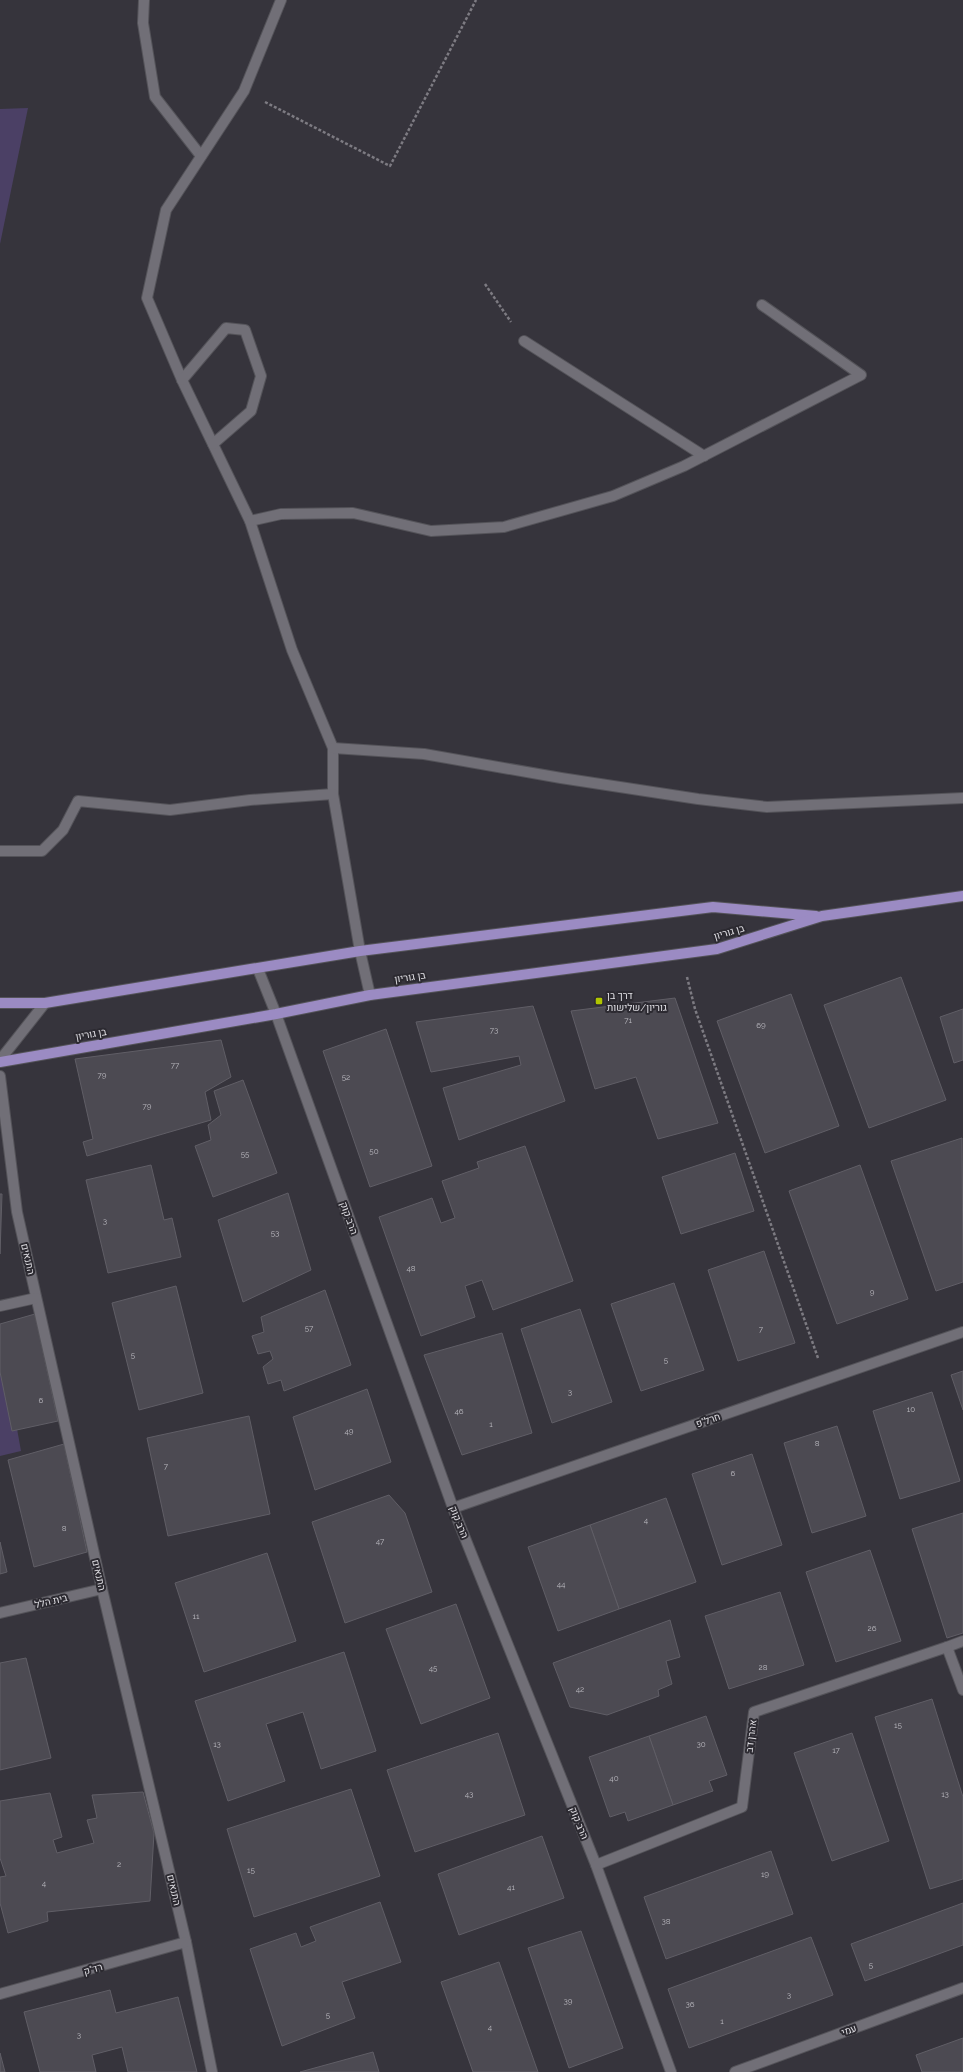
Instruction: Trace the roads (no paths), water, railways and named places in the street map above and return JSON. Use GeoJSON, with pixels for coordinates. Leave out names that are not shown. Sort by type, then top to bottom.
{"type":"FeatureCollection","features":[{"type":"Feature","properties":{"kind":"main road","name":"בן גוריון"},"geometry":{"type":"LineString","coordinates":[[0,1061],[276,1014],[370,995],[717,949],[822,916],[963,896]]}},
{"type":"Feature","properties":{"kind":"main road","name":"בן גוריון"},"geometry":{"type":"LineString","coordinates":[[0,1003],[45,1003],[360,951],[713,907],[822,916]]}},
{"type":"Feature","properties":{"kind":"street"},"geometry":{"type":"LineString","coordinates":[[144,0],[143,23],[155,97],[201,156]]}},
{"type":"Feature","properties":{"kind":"street"},"geometry":{"type":"LineString","coordinates":[[281,0],[244,91],[166,210],[147,298],[182,380],[250,521],[292,650],[333,748],[333,794],[360,951],[370,995]]}},
{"type":"Feature","properties":{"kind":"street"},"geometry":{"type":"LineString","coordinates":[[250,521],[282,514],[354,513],[431,531],[504,527],[613,496],[704,456],[861,375],[762,305]]}},
{"type":"Feature","properties":{"kind":"street"},"geometry":{"type":"LineString","coordinates":[[182,380],[226,328],[244,330],[261,376],[251,411],[213,444]]}},
{"type":"Feature","properties":{"kind":"street"},"geometry":{"type":"LineString","coordinates":[[524,341],[704,456]]}},
{"type":"Feature","properties":{"kind":"street"},"geometry":{"type":"LineString","coordinates":[[333,748],[424,754],[568,779],[698,799],[767,807],[963,798]]}},
{"type":"Feature","properties":{"kind":"street"},"geometry":{"type":"LineString","coordinates":[[0,851],[42,851],[63,830],[78,801],[170,810],[250,800],[333,794]]}},
{"type":"Feature","properties":{"kind":"street","name":"הרב קוק"},"geometry":{"type":"LineString","coordinates":[[258,969],[276,1014],[453,1508],[596,1865],[672,2072]]}},
{"type":"Feature","properties":{"kind":"street"},"geometry":{"type":"LineString","coordinates":[[0,1061],[45,1003]]}},
{"type":"Feature","properties":{"kind":"street","name":"התנאים"},"geometry":{"type":"LineString","coordinates":[[0,1076],[17,1212],[102,1589],[186,1942],[212,2072]]}},
{"type":"Feature","properties":{"kind":"street"},"geometry":{"type":"LineString","coordinates":[[0,1306],[36,1298]]}},
{"type":"Feature","properties":{"kind":"street","name":"חרל\"פ"},"geometry":{"type":"LineString","coordinates":[[453,1508],[963,1332]]}},
{"type":"Feature","properties":{"kind":"street","name":"בית הלל"},"geometry":{"type":"LineString","coordinates":[[0,1613],[102,1589]]}},
{"type":"Feature","properties":{"kind":"street","name":"אהרן דב"},"geometry":{"type":"LineString","coordinates":[[596,1865],[742,1807],[754,1712],[963,1641]]}},
{"type":"Feature","properties":{"kind":"street"},"geometry":{"type":"LineString","coordinates":[[947,1647],[963,1690]]}},
{"type":"Feature","properties":{"kind":"street","name":"רד\"ק"},"geometry":{"type":"LineString","coordinates":[[0,1994],[186,1942]]}},
{"type":"Feature","properties":{"kind":"street","name":"עמי"},"geometry":{"type":"LineString","coordinates":[[735,2072],[963,1988]]}},
{"type":"Feature","properties":{"kind":"place","name":"דרך בן גוריון/שלישות"},"geometry":{"type":"Point","coordinates":[599,1001]}}]}
